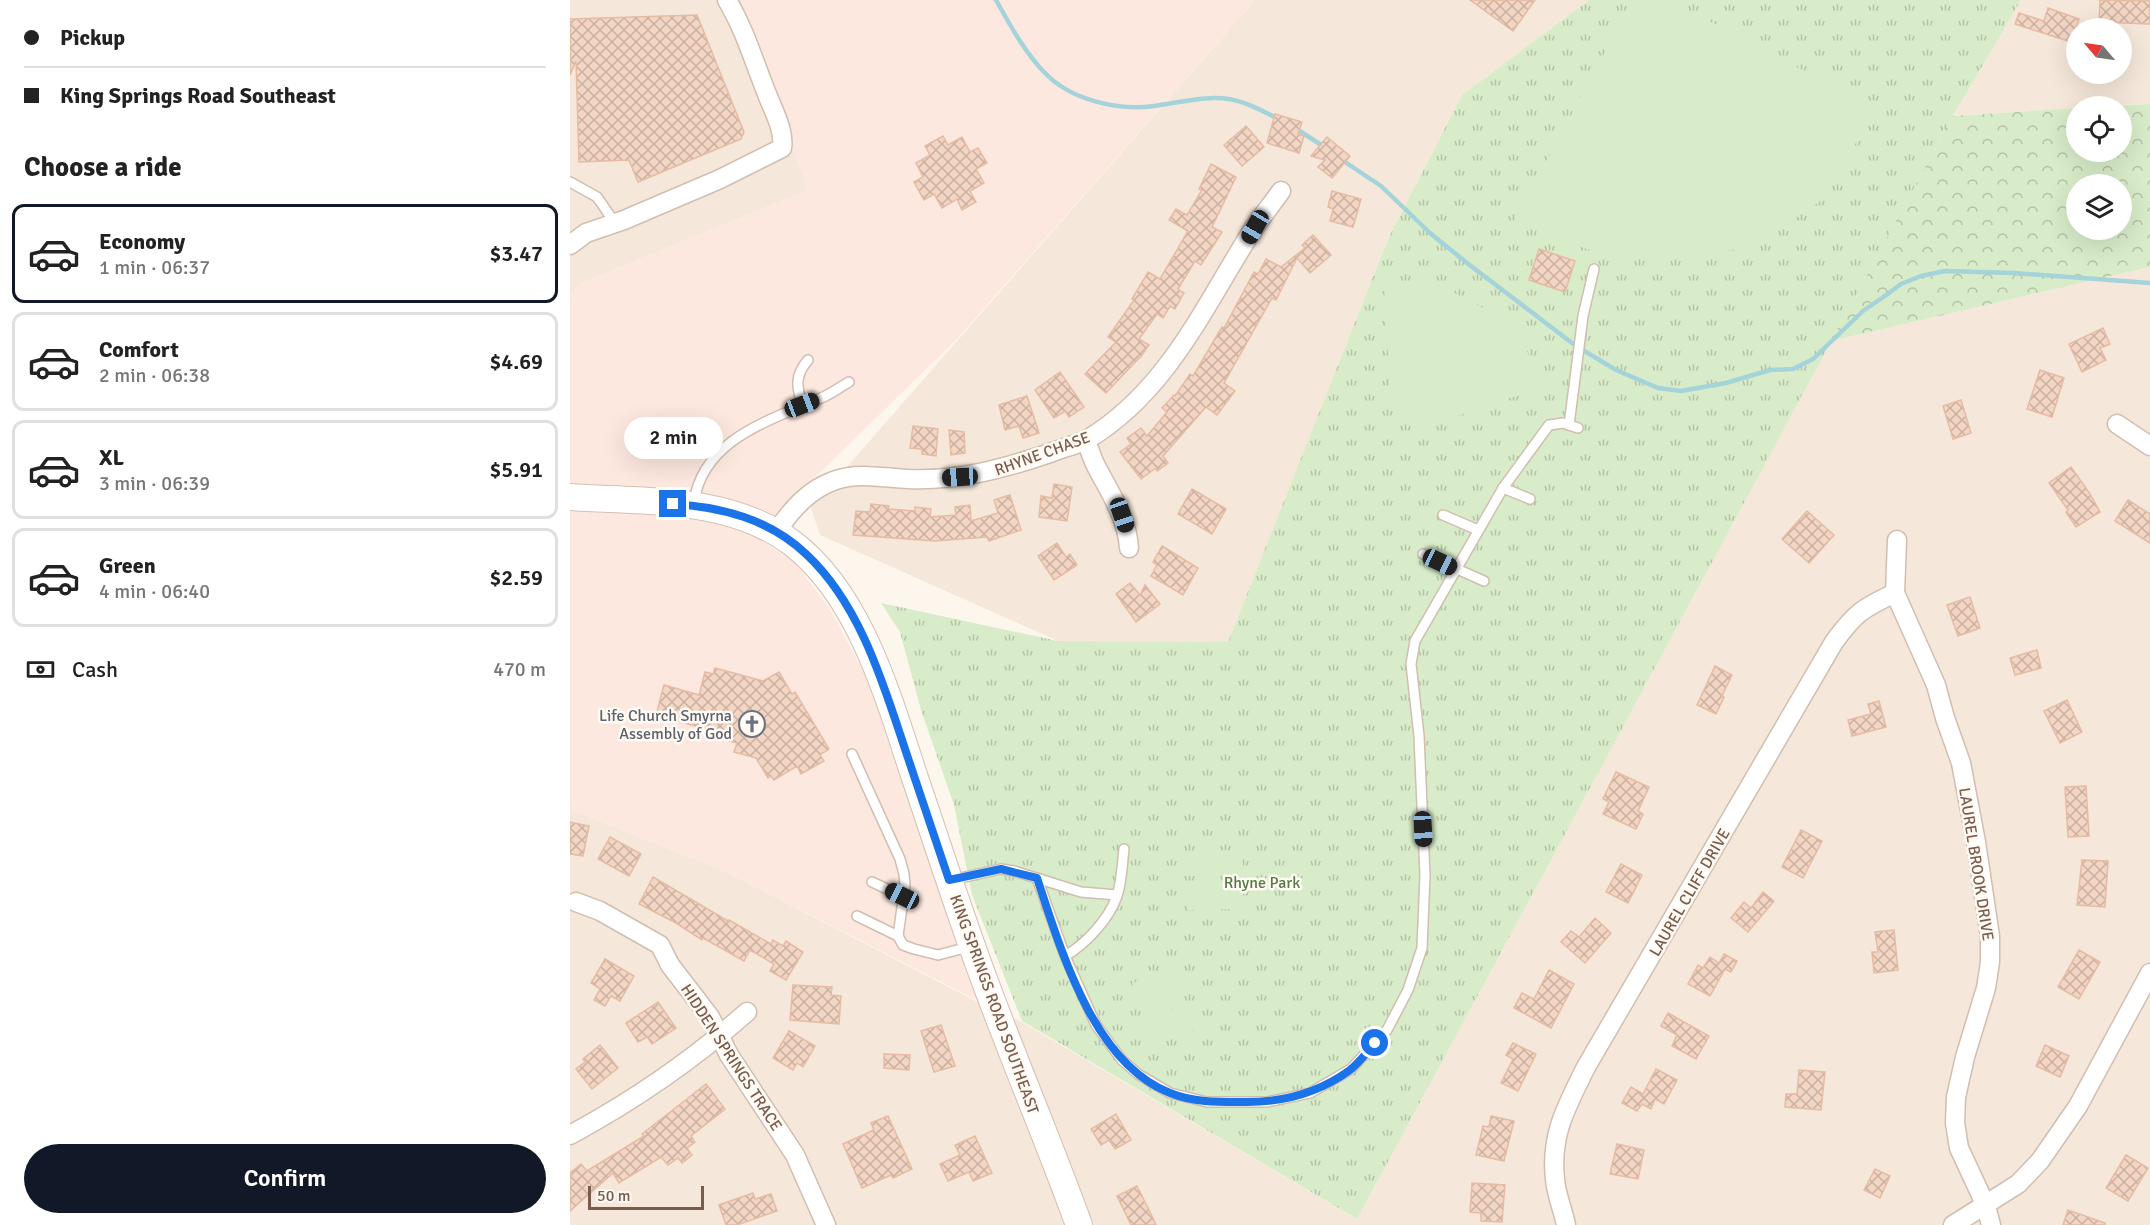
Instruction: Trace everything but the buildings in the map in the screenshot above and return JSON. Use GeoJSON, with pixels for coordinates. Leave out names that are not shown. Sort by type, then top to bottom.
{"type":"FeatureCollection","features":[{"type":"Feature","properties":{"kind":"street"},"geometry":{"type":"LineString","coordinates":[[570,245],[586,233],[720,179],[782,148],[780,130],[755,57],[739,20],[727,0]]}},
{"type":"Feature","properties":{"kind":"street","name":"RHYNE CHASE"},"geometry":{"type":"LineString","coordinates":[[776,532],[800,502],[813,490],[837,479],[860,476],[910,480],[981,474],[1018,464],[1086,440],[1140,400],[1167,367],[1209,306],[1255,227],[1281,191]]}},
{"type":"Feature","properties":{"kind":"street"},"geometry":{"type":"LineString","coordinates":[[2117,424],[2150,446]]}},
{"type":"Feature","properties":{"kind":"street"},"geometry":{"type":"LineString","coordinates":[[1086,440],[1096,466],[1122,515],[1130,548]]}},
{"type":"Feature","properties":{"kind":"street","name":"KING SPRINGS ROAD SOUTHEAST"},"geometry":{"type":"LineString","coordinates":[[570,497],[694,505],[745,516],[776,532],[805,553],[818,566],[855,621],[892,708],[972,946],[1079,1225]]}},
{"type":"Feature","properties":{"kind":"street","name":"LAUREL BROOK DRIVE"},"geometry":{"type":"LineString","coordinates":[[1897,540],[1895,593],[1936,685],[1961,763],[1990,936],[1990,963],[1986,988],[1965,1057],[1956,1097],[1954,1122],[1959,1148],[1986,1206],[1991,1225]]}},
{"type":"Feature","properties":{"kind":"street","name":"LAUREL CLIFF DRIVE"},"geometry":{"type":"LineString","coordinates":[[1566,1225],[1555,1181],[1554,1146],[1563,1114],[1586,1067],[1834,642],[1858,612],[1895,593]]}},
{"type":"Feature","properties":{"kind":"street","name":"HIDDEN SPRINGS TRACE"},"geometry":{"type":"LineString","coordinates":[[576,902],[608,915],[660,945],[670,965],[710,1017],[738,1070],[795,1155],[826,1225]]}},
{"type":"Feature","properties":{"kind":"street"},"geometry":{"type":"LineString","coordinates":[[1953,1225],[2018,1184],[2040,1161],[2078,1106],[2150,973]]}},
{"type":"Feature","properties":{"kind":"street"},"geometry":{"type":"LineString","coordinates":[[570,1134],[630,1099],[720,1037],[747,1012]]}},
{"type":"Feature","properties":{"kind":"lane"},"geometry":{"type":"LineString","coordinates":[[570,182],[597,196],[615,223]]}},
{"type":"Feature","properties":{"kind":"lane"},"geometry":{"type":"LineString","coordinates":[[1037,878],[1065,956],[1096,1025],[1108,1044],[1138,1074],[1170,1093],[1207,1102],[1267,1102],[1310,1093],[1351,1069],[1387,1030],[1408,990],[1422,948],[1425,875],[1419,736],[1411,664],[1415,641],[1503,489],[1549,425],[1563,423],[1574,427],[1585,306],[1594,269]]}},
{"type":"Feature","properties":{"kind":"lane"},"geometry":{"type":"LineString","coordinates":[[802,405],[796,383],[798,375],[808,360]]}},
{"type":"Feature","properties":{"kind":"lane"},"geometry":{"type":"LineString","coordinates":[[694,505],[695,494],[716,455],[740,435],[785,411],[823,397],[849,382]]}},
{"type":"Feature","properties":{"kind":"lane"},"geometry":{"type":"LineString","coordinates":[[1503,489],[1530,499]]}},
{"type":"Feature","properties":{"kind":"lane"},"geometry":{"type":"LineString","coordinates":[[1443,515],[1478,530]]}},
{"type":"Feature","properties":{"kind":"lane"},"geometry":{"type":"LineString","coordinates":[[1423,554],[1484,580]]}},
{"type":"Feature","properties":{"kind":"lane"},"geometry":{"type":"LineString","coordinates":[[852,754],[900,859],[904,874],[898,936],[903,945],[938,956],[972,946]]}},
{"type":"Feature","properties":{"kind":"lane"},"geometry":{"type":"LineString","coordinates":[[1065,956],[1078,949],[1109,911],[1117,896],[1124,849]]}},
{"type":"Feature","properties":{"kind":"lane"},"geometry":{"type":"LineString","coordinates":[[949,880],[1001,869],[1081,892],[1117,896]]}},
{"type":"Feature","properties":{"kind":"lane"},"geometry":{"type":"LineString","coordinates":[[872,882],[902,896]]}},
{"type":"Feature","properties":{"kind":"lane"},"geometry":{"type":"LineString","coordinates":[[857,916],[898,936]]}},
{"type":"Feature","properties":{"kind":"shaded area"},"geometry":{"type":"Polygon","coordinates":[[[570,0],[742,0],[808,190],[582,283],[570,294],[570,0]]]}},
{"type":"Feature","properties":{"kind":"shaded area"},"geometry":{"type":"Polygon","coordinates":[[[742,0],[1255,0],[958,338],[755,536],[794,562],[829,608],[886,713],[990,1007],[729,873],[570,809],[570,294],[582,283],[808,190],[742,0]]]}},
{"type":"Feature","properties":{"kind":"shaded area"},"geometry":{"type":"Polygon","coordinates":[[[1255,0],[1589,0],[1462,95],[1389,237],[1228,642],[1058,641],[820,535],[811,508],[1255,0]]]}},
{"type":"Feature","properties":{"kind":"shaded area"},"geometry":{"type":"Polygon","coordinates":[[[2021,0],[2150,0],[2150,104],[2132,104],[2132,96],[2066,96],[2066,109],[1953,116],[2021,0]]]}},
{"type":"Feature","properties":{"kind":"shaded area"},"geometry":{"type":"Polygon","coordinates":[[[2150,267],[2150,1225],[570,1225],[570,809],[729,873],[989,1008],[1020,1021],[1357,1219],[1831,341],[2150,267]]]}},
{"type":"Feature","properties":{"kind":"green space","name":"Rhyne Park"},"geometry":{"type":"Polygon","coordinates":[[[1589,0],[2021,0],[1953,116],[1357,1219],[1022,1021],[972,895],[954,805],[921,710],[900,632],[881,603],[1058,641],[1228,642],[1389,237],[1462,95],[1589,0]]]}},
{"type":"Feature","properties":{"kind":"green space"},"geometry":{"type":"Polygon","coordinates":[[[1633,0],[1669,0],[1875,108],[1826,197],[1755,246],[1678,258],[1593,251],[1513,223],[1633,0]]]}},
{"type":"Feature","properties":{"kind":"green space"},"geometry":{"type":"Polygon","coordinates":[[[2150,104],[2150,267],[1831,341],[1953,116],[2066,109],[2066,162],[2132,162],[2132,105],[2150,104]]]}},
{"type":"Feature","properties":{"kind":"green space"},"geometry":{"type":"Polygon","coordinates":[[[1384,283],[1445,288],[1494,314],[1522,339],[1542,387],[1425,427],[1391,410],[1384,283]]]}},
{"type":"Feature","properties":{"kind":"green space"},"geometry":{"type":"Polygon","coordinates":[[[1242,850],[1243,876],[1188,876],[1188,851],[1242,850]]]}},
{"type":"Feature","properties":{"kind":"green space"},"geometry":{"type":"Polygon","coordinates":[[[1188,884],[1243,884],[1243,909],[1188,910],[1188,884]]]}},
{"type":"Feature","properties":{"kind":"green space"},"geometry":{"type":"Polygon","coordinates":[[[1185,969],[1191,993],[1138,1008],[1132,983],[1185,969]]]}},
{"type":"Feature","properties":{"kind":"green space"},"geometry":{"type":"Polygon","coordinates":[[[1194,1004],[1201,1028],[1148,1043],[1141,1018],[1194,1004]]]}},
{"type":"Feature","properties":{"kind":"waterway"},"geometry":{"type":"LineString","coordinates":[[996,0],[1018,38],[1044,72],[1067,90],[1081,96],[1125,107],[1222,98],[1248,105],[1277,118]]}},
{"type":"Feature","properties":{"kind":"waterway"},"geometry":{"type":"LineString","coordinates":[[1295,128],[1326,148]]}},
{"type":"Feature","properties":{"kind":"waterway"},"geometry":{"type":"LineString","coordinates":[[1342,160],[1381,186],[1430,233],[1576,346],[1616,370],[1658,388],[1681,391],[1726,383],[1770,370],[1793,369],[1813,359],[1863,311],[1901,284],[1921,276],[1945,271],[2014,273],[2150,283]]}},
{"type":"Feature","properties":{"kind":"place","name":"Life Church Smyrna Assembly of God"},"geometry":{"type":"Point","coordinates":[752,724]}},
{"type":"Feature","properties":{"kind":"route"},"geometry":{"type":"LineString","coordinates":[[673,504],[694,505],[745,516],[791,542],[818,566],[855,621],[874,663],[892,708],[949,880],[1001,869],[1037,878],[1054,928],[1096,1025],[1108,1044],[1138,1074],[1170,1093],[1207,1102],[1267,1102],[1310,1093],[1351,1069],[1375,1043]]}}]}
